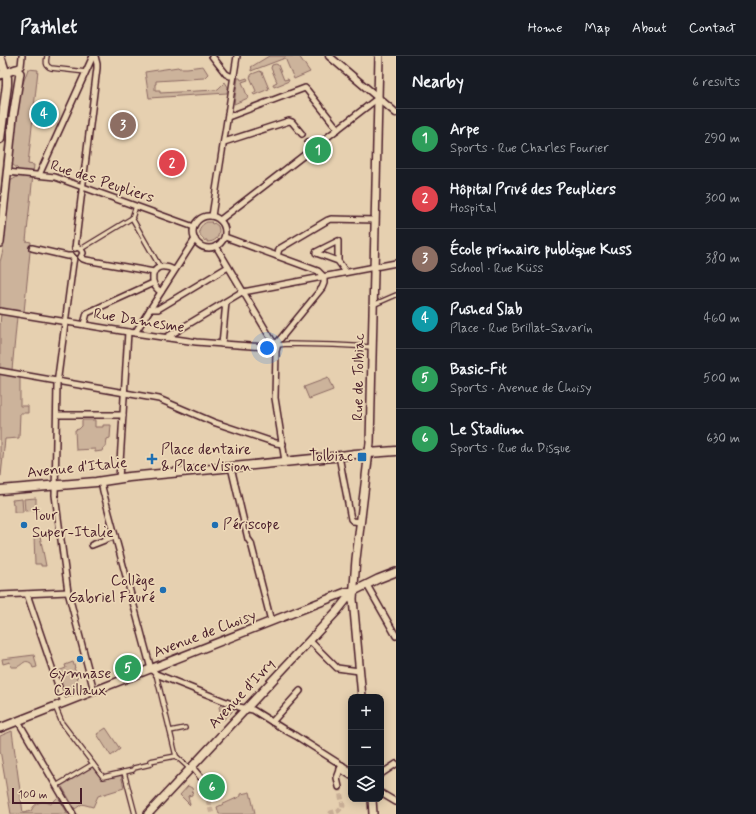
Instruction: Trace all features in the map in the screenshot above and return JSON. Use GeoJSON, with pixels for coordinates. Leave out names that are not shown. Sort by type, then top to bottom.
{"type":"FeatureCollection","features":[{"type":"Feature","properties":{"kind":"main road"},"geometry":{"type":"LineString","coordinates":[[0,56],[3,107],[0,138]]}},
{"type":"Feature","properties":{"kind":"main road","name":"Rue de Tolbiac"},"geometry":{"type":"LineString","coordinates":[[362,694],[354,608],[354,591],[356,559],[370,453],[379,56]]}},
{"type":"Feature","properties":{"kind":"main road"},"geometry":{"type":"LineString","coordinates":[[0,243],[4,172],[20,75],[16,69],[2,76]]}},
{"type":"Feature","properties":{"kind":"main road","name":"Avenue d'Italie"},"geometry":{"type":"LineString","coordinates":[[0,490],[396,451]]}},
{"type":"Feature","properties":{"kind":"main road","name":"Avenue de Choisy"},"geometry":{"type":"LineString","coordinates":[[0,728],[94,691],[153,672],[271,622],[346,592],[354,591],[396,572]]}},
{"type":"Feature","properties":{"kind":"main road","name":"Avenue d'Ivry"},"geometry":{"type":"LineString","coordinates":[[148,814],[310,641],[354,591]]}},
{"type":"Feature","properties":{"kind":"main road"},"geometry":{"type":"LineString","coordinates":[[372,802],[373,814]]}},
{"type":"Feature","properties":{"kind":"street"},"geometry":{"type":"LineString","coordinates":[[16,69],[21,66],[22,56]]}},
{"type":"Feature","properties":{"kind":"street"},"geometry":{"type":"LineString","coordinates":[[47,56],[46,62],[50,68],[86,72]]}},
{"type":"Feature","properties":{"kind":"street"},"geometry":{"type":"LineString","coordinates":[[39,175],[94,56]]}},
{"type":"Feature","properties":{"kind":"street"},"geometry":{"type":"LineString","coordinates":[[94,56],[97,68],[75,248],[72,250],[73,263],[58,381],[55,485],[55,495],[68,592],[94,691]]}},
{"type":"Feature","properties":{"kind":"street"},"geometry":{"type":"LineString","coordinates":[[212,56],[226,74],[234,76]]}},
{"type":"Feature","properties":{"kind":"street"},"geometry":{"type":"LineString","coordinates":[[212,216],[237,56]]}},
{"type":"Feature","properties":{"kind":"street"},"geometry":{"type":"LineString","coordinates":[[329,56],[396,113]]}},
{"type":"Feature","properties":{"kind":"street"},"geometry":{"type":"LineString","coordinates":[[228,117],[304,88],[338,130]]}},
{"type":"Feature","properties":{"kind":"street"},"geometry":{"type":"LineString","coordinates":[[220,220],[378,98]]}},
{"type":"Feature","properties":{"kind":"street"},"geometry":{"type":"LineString","coordinates":[[224,142],[289,121],[292,122],[302,134]]}},
{"type":"Feature","properties":{"kind":"street"},"geometry":{"type":"LineString","coordinates":[[308,142],[313,148]]}},
{"type":"Feature","properties":{"kind":"street","name":"Rue des Peupliers"},"geometry":{"type":"LineString","coordinates":[[4,172],[55,177],[194,226]]}},
{"type":"Feature","properties":{"kind":"street"},"geometry":{"type":"LineString","coordinates":[[75,248],[77,247],[81,249],[132,218],[136,206]]}},
{"type":"Feature","properties":{"kind":"street"},"geometry":{"type":"LineString","coordinates":[[205,216],[212,216],[220,220],[224,227],[224,237],[222,242],[209,248],[197,243],[193,232],[196,222],[205,216]]}},
{"type":"Feature","properties":{"kind":"street"},"geometry":{"type":"LineString","coordinates":[[132,218],[160,267]]}},
{"type":"Feature","properties":{"kind":"street"},"geometry":{"type":"LineString","coordinates":[[277,256],[279,248],[330,219],[375,220]]}},
{"type":"Feature","properties":{"kind":"street"},"geometry":{"type":"LineString","coordinates":[[224,237],[318,271],[324,277],[322,288],[276,345]]}},
{"type":"Feature","properties":{"kind":"street"},"geometry":{"type":"LineString","coordinates":[[135,333],[195,239]]}},
{"type":"Feature","properties":{"kind":"street"},"geometry":{"type":"LineString","coordinates":[[338,261],[338,241],[314,253],[338,261],[346,272]]}},
{"type":"Feature","properties":{"kind":"street"},"geometry":{"type":"LineString","coordinates":[[216,246],[276,345],[275,398],[286,461]]}},
{"type":"Feature","properties":{"kind":"street"},"geometry":{"type":"LineString","coordinates":[[32,248],[77,259],[81,257],[86,260],[154,272]]}},
{"type":"Feature","properties":{"kind":"street"},"geometry":{"type":"LineString","coordinates":[[81,249],[83,253],[81,257]]}},
{"type":"Feature","properties":{"kind":"street"},"geometry":{"type":"LineString","coordinates":[[167,337],[243,292],[396,263]]}},
{"type":"Feature","properties":{"kind":"street"},"geometry":{"type":"LineString","coordinates":[[161,292],[154,287],[152,277],[154,272],[160,267],[168,267],[174,270]]}},
{"type":"Feature","properties":{"kind":"street"},"geometry":{"type":"LineString","coordinates":[[150,309],[158,309],[228,267]]}},
{"type":"Feature","properties":{"kind":"street"},"geometry":{"type":"LineString","coordinates":[[84,324],[87,313],[153,283]]}},
{"type":"Feature","properties":{"kind":"street"},"geometry":{"type":"LineString","coordinates":[[373,305],[396,294]]}},
{"type":"Feature","properties":{"kind":"street"},"geometry":{"type":"LineString","coordinates":[[222,344],[226,302]]}},
{"type":"Feature","properties":{"kind":"street","name":"Rue Damesme"},"geometry":{"type":"LineString","coordinates":[[1,311],[196,342],[267,347],[287,344],[372,347]]}},
{"type":"Feature","properties":{"kind":"street"},"geometry":{"type":"LineString","coordinates":[[119,478],[128,332]]}},
{"type":"Feature","properties":{"kind":"street"},"geometry":{"type":"LineString","coordinates":[[0,370],[159,398],[213,422],[283,444]]}},
{"type":"Feature","properties":{"kind":"street"},"geometry":{"type":"LineString","coordinates":[[57,416],[123,415]]}},
{"type":"Feature","properties":{"kind":"street"},"geometry":{"type":"LineString","coordinates":[[339,456],[351,518],[353,521],[361,522]]}},
{"type":"Feature","properties":{"kind":"street"},"geometry":{"type":"LineString","coordinates":[[231,467],[248,539],[251,543],[271,622]]}},
{"type":"Feature","properties":{"kind":"street"},"geometry":{"type":"LineString","coordinates":[[101,481],[176,756],[202,779]]}},
{"type":"Feature","properties":{"kind":"street"},"geometry":{"type":"LineString","coordinates":[[92,545],[115,536]]}},
{"type":"Feature","properties":{"kind":"street"},"geometry":{"type":"LineString","coordinates":[[367,585],[396,636]]}},
{"type":"Feature","properties":{"kind":"street"},"geometry":{"type":"LineString","coordinates":[[0,595],[68,592]]}},
{"type":"Feature","properties":{"kind":"street"},"geometry":{"type":"LineString","coordinates":[[27,594],[64,703]]}},
{"type":"Feature","properties":{"kind":"street"},"geometry":{"type":"LineString","coordinates":[[310,641],[337,668],[359,671]]}},
{"type":"Feature","properties":{"kind":"street"},"geometry":{"type":"LineString","coordinates":[[153,672],[239,707],[253,710],[296,736],[348,773]]}},
{"type":"Feature","properties":{"kind":"street"},"geometry":{"type":"LineString","coordinates":[[272,722],[300,691]]}},
{"type":"Feature","properties":{"kind":"street"},"geometry":{"type":"LineString","coordinates":[[55,706],[62,723],[103,777],[151,764],[150,761],[176,756]]}},
{"type":"Feature","properties":{"kind":"street"},"geometry":{"type":"LineString","coordinates":[[18,721],[73,814]]}},
{"type":"Feature","properties":{"kind":"street"},"geometry":{"type":"LineString","coordinates":[[170,732],[186,728]]}},
{"type":"Feature","properties":{"kind":"street"},"geometry":{"type":"LineString","coordinates":[[56,786],[93,764]]}},
{"type":"Feature","properties":{"kind":"street"},"geometry":{"type":"LineString","coordinates":[[384,772],[396,764]]}},
{"type":"Feature","properties":{"kind":"street"},"geometry":{"type":"LineString","coordinates":[[341,767],[348,770]]}},
{"type":"Feature","properties":{"kind":"street"},"geometry":{"type":"LineString","coordinates":[[338,787],[337,778],[341,767]]}},
{"type":"Feature","properties":{"kind":"street"},"geometry":{"type":"LineString","coordinates":[[124,772],[135,814]]}},
{"type":"Feature","properties":{"kind":"street"},"geometry":{"type":"LineString","coordinates":[[384,795],[396,802]]}},
{"type":"Feature","properties":{"kind":"shaded area"},"geometry":{"type":"Polygon","coordinates":[[[269,56],[299,56],[310,72],[294,79],[285,58],[251,71],[251,67],[269,56]]]}},
{"type":"Feature","properties":{"kind":"shaded area"},"geometry":{"type":"Polygon","coordinates":[[[272,65],[278,65],[284,80],[288,79],[289,81],[274,87],[273,84],[277,82],[271,68],[272,65]]]}},
{"type":"Feature","properties":{"kind":"shaded area"},"geometry":{"type":"Polygon","coordinates":[[[203,66],[208,74],[204,78],[156,81],[155,90],[160,90],[160,93],[215,90],[225,82],[228,87],[227,93],[149,98],[145,72],[178,67],[187,68],[203,66]]]}},
{"type":"Feature","properties":{"kind":"shaded area"},"geometry":{"type":"Polygon","coordinates":[[[28,69],[38,70],[28,164],[34,165],[26,241],[31,242],[24,312],[0,308],[0,262],[3,250],[10,181],[17,177],[18,169],[12,164],[18,106],[21,89],[28,69]]]}},
{"type":"Feature","properties":{"kind":"shaded area"},"geometry":{"type":"Polygon","coordinates":[[[260,71],[262,72],[269,89],[254,95],[253,93],[256,91],[250,77],[252,74],[260,71]]]}},
{"type":"Feature","properties":{"kind":"shaded area"},"geometry":{"type":"Polygon","coordinates":[[[238,78],[241,80],[247,78],[248,80],[242,82],[248,98],[234,104],[238,78]]]}},
{"type":"Feature","properties":{"kind":"shaded area"},"geometry":{"type":"Polygon","coordinates":[[[10,99],[11,104],[0,217],[0,196],[10,99]]]}},
{"type":"Feature","properties":{"kind":"shaded area"},"geometry":{"type":"Polygon","coordinates":[[[207,222],[214,223],[218,226],[219,230],[216,239],[210,242],[207,242],[207,240],[205,241],[200,233],[200,228],[207,222]]]}},
{"type":"Feature","properties":{"kind":"shaded area"},"geometry":{"type":"Polygon","coordinates":[[[1,314],[17,317],[12,370],[0,368],[1,314]]]}},
{"type":"Feature","properties":{"kind":"shaded area"},"geometry":{"type":"Polygon","coordinates":[[[0,374],[20,377],[20,406],[28,406],[28,413],[20,413],[19,438],[5,439],[1,476],[0,476],[0,374]]]}},
{"type":"Feature","properties":{"kind":"shaded area"},"geometry":{"type":"Polygon","coordinates":[[[328,378],[333,390],[309,399],[304,387],[328,378]]]}},
{"type":"Feature","properties":{"kind":"shaded area"},"geometry":{"type":"Polygon","coordinates":[[[82,420],[95,420],[95,427],[111,425],[110,438],[107,439],[106,447],[103,448],[102,451],[95,452],[95,449],[76,450],[75,430],[82,426],[82,420]]]}},
{"type":"Feature","properties":{"kind":"shaded area"},"geometry":{"type":"Polygon","coordinates":[[[36,498],[36,507],[39,507],[39,510],[25,511],[24,499],[36,498]]]}},
{"type":"Feature","properties":{"kind":"shaded area"},"geometry":{"type":"Polygon","coordinates":[[[22,499],[23,512],[14,512],[14,504],[12,500],[22,499]]]}},
{"type":"Feature","properties":{"kind":"shaded area"},"geometry":{"type":"Polygon","coordinates":[[[34,536],[40,536],[46,566],[35,564],[34,536]]]}},
{"type":"Feature","properties":{"kind":"shaded area"},"geometry":{"type":"Polygon","coordinates":[[[34,655],[37,667],[33,668],[31,663],[27,662],[24,662],[17,667],[11,667],[10,662],[3,664],[2,659],[34,655]]]}},
{"type":"Feature","properties":{"kind":"shaded area"},"geometry":{"type":"Polygon","coordinates":[[[73,662],[80,688],[65,694],[58,671],[66,668],[65,665],[73,662]]]}},
{"type":"Feature","properties":{"kind":"shaded area"},"geometry":{"type":"Polygon","coordinates":[[[221,705],[232,710],[232,712],[223,720],[219,707],[221,705]]]}},
{"type":"Feature","properties":{"kind":"shaded area"},"geometry":{"type":"Polygon","coordinates":[[[106,728],[120,749],[111,756],[97,734],[106,728]]]}},
{"type":"Feature","properties":{"kind":"shaded area"},"geometry":{"type":"Polygon","coordinates":[[[12,731],[23,813],[31,811],[37,804],[42,802],[51,804],[58,797],[68,814],[11,814],[0,750],[0,736],[12,731]]]}},
{"type":"Feature","properties":{"kind":"shaded area"},"geometry":{"type":"Polygon","coordinates":[[[93,766],[103,779],[121,775],[124,788],[98,796],[93,807],[82,804],[75,809],[61,785],[93,766]]]}},
{"type":"Feature","properties":{"kind":"shaded area"},"geometry":{"type":"Polygon","coordinates":[[[188,786],[192,788],[193,792],[192,795],[188,796],[190,805],[180,795],[188,786]]]}},
{"type":"Feature","properties":{"kind":"shaded area"},"geometry":{"type":"Polygon","coordinates":[[[250,792],[255,813],[219,814],[217,807],[241,796],[241,794],[250,792]]]}},
{"type":"Feature","properties":{"kind":"tunnel"},"geometry":{"type":"LineString","coordinates":[[202,779],[212,814]]}},
{"type":"Feature","properties":{"kind":"tunnel"},"geometry":{"type":"LineString","coordinates":[[330,814],[338,811],[343,806],[339,787]]}},
{"type":"Feature","properties":{"kind":"place","name":"Pushed Slab"},"geometry":{"type":"Point","coordinates":[44,114]}},
{"type":"Feature","properties":{"kind":"place","name":"École primaire publique Kuss"},"geometry":{"type":"Point","coordinates":[123,125]}},
{"type":"Feature","properties":{"kind":"place","name":"Arpe"},"geometry":{"type":"Point","coordinates":[318,150]}},
{"type":"Feature","properties":{"kind":"place","name":"Hôpital Privé des Peupliers"},"geometry":{"type":"Point","coordinates":[172,163]}},
{"type":"Feature","properties":{"kind":"place","name":"Tolbiac"},"geometry":{"type":"Point","coordinates":[362,457]}},
{"type":"Feature","properties":{"kind":"place","name":"Place dentaire & Place Vision"},"geometry":{"type":"Point","coordinates":[152,459]}},
{"type":"Feature","properties":{"kind":"place","name":"Tour Super-Italie"},"geometry":{"type":"Point","coordinates":[24,525]}},
{"type":"Feature","properties":{"kind":"place","name":"Périscope"},"geometry":{"type":"Point","coordinates":[215,525]}},
{"type":"Feature","properties":{"kind":"place","name":"Collège Gabriel Fauré"},"geometry":{"type":"Point","coordinates":[163,590]}},
{"type":"Feature","properties":{"kind":"place","name":"Gymnase Caillaux"},"geometry":{"type":"Point","coordinates":[80,659]}},
{"type":"Feature","properties":{"kind":"place","name":"Basic-Fit"},"geometry":{"type":"Point","coordinates":[128,668]}},
{"type":"Feature","properties":{"kind":"place","name":"Le Stadium"},"geometry":{"type":"Point","coordinates":[212,787]}}]}
